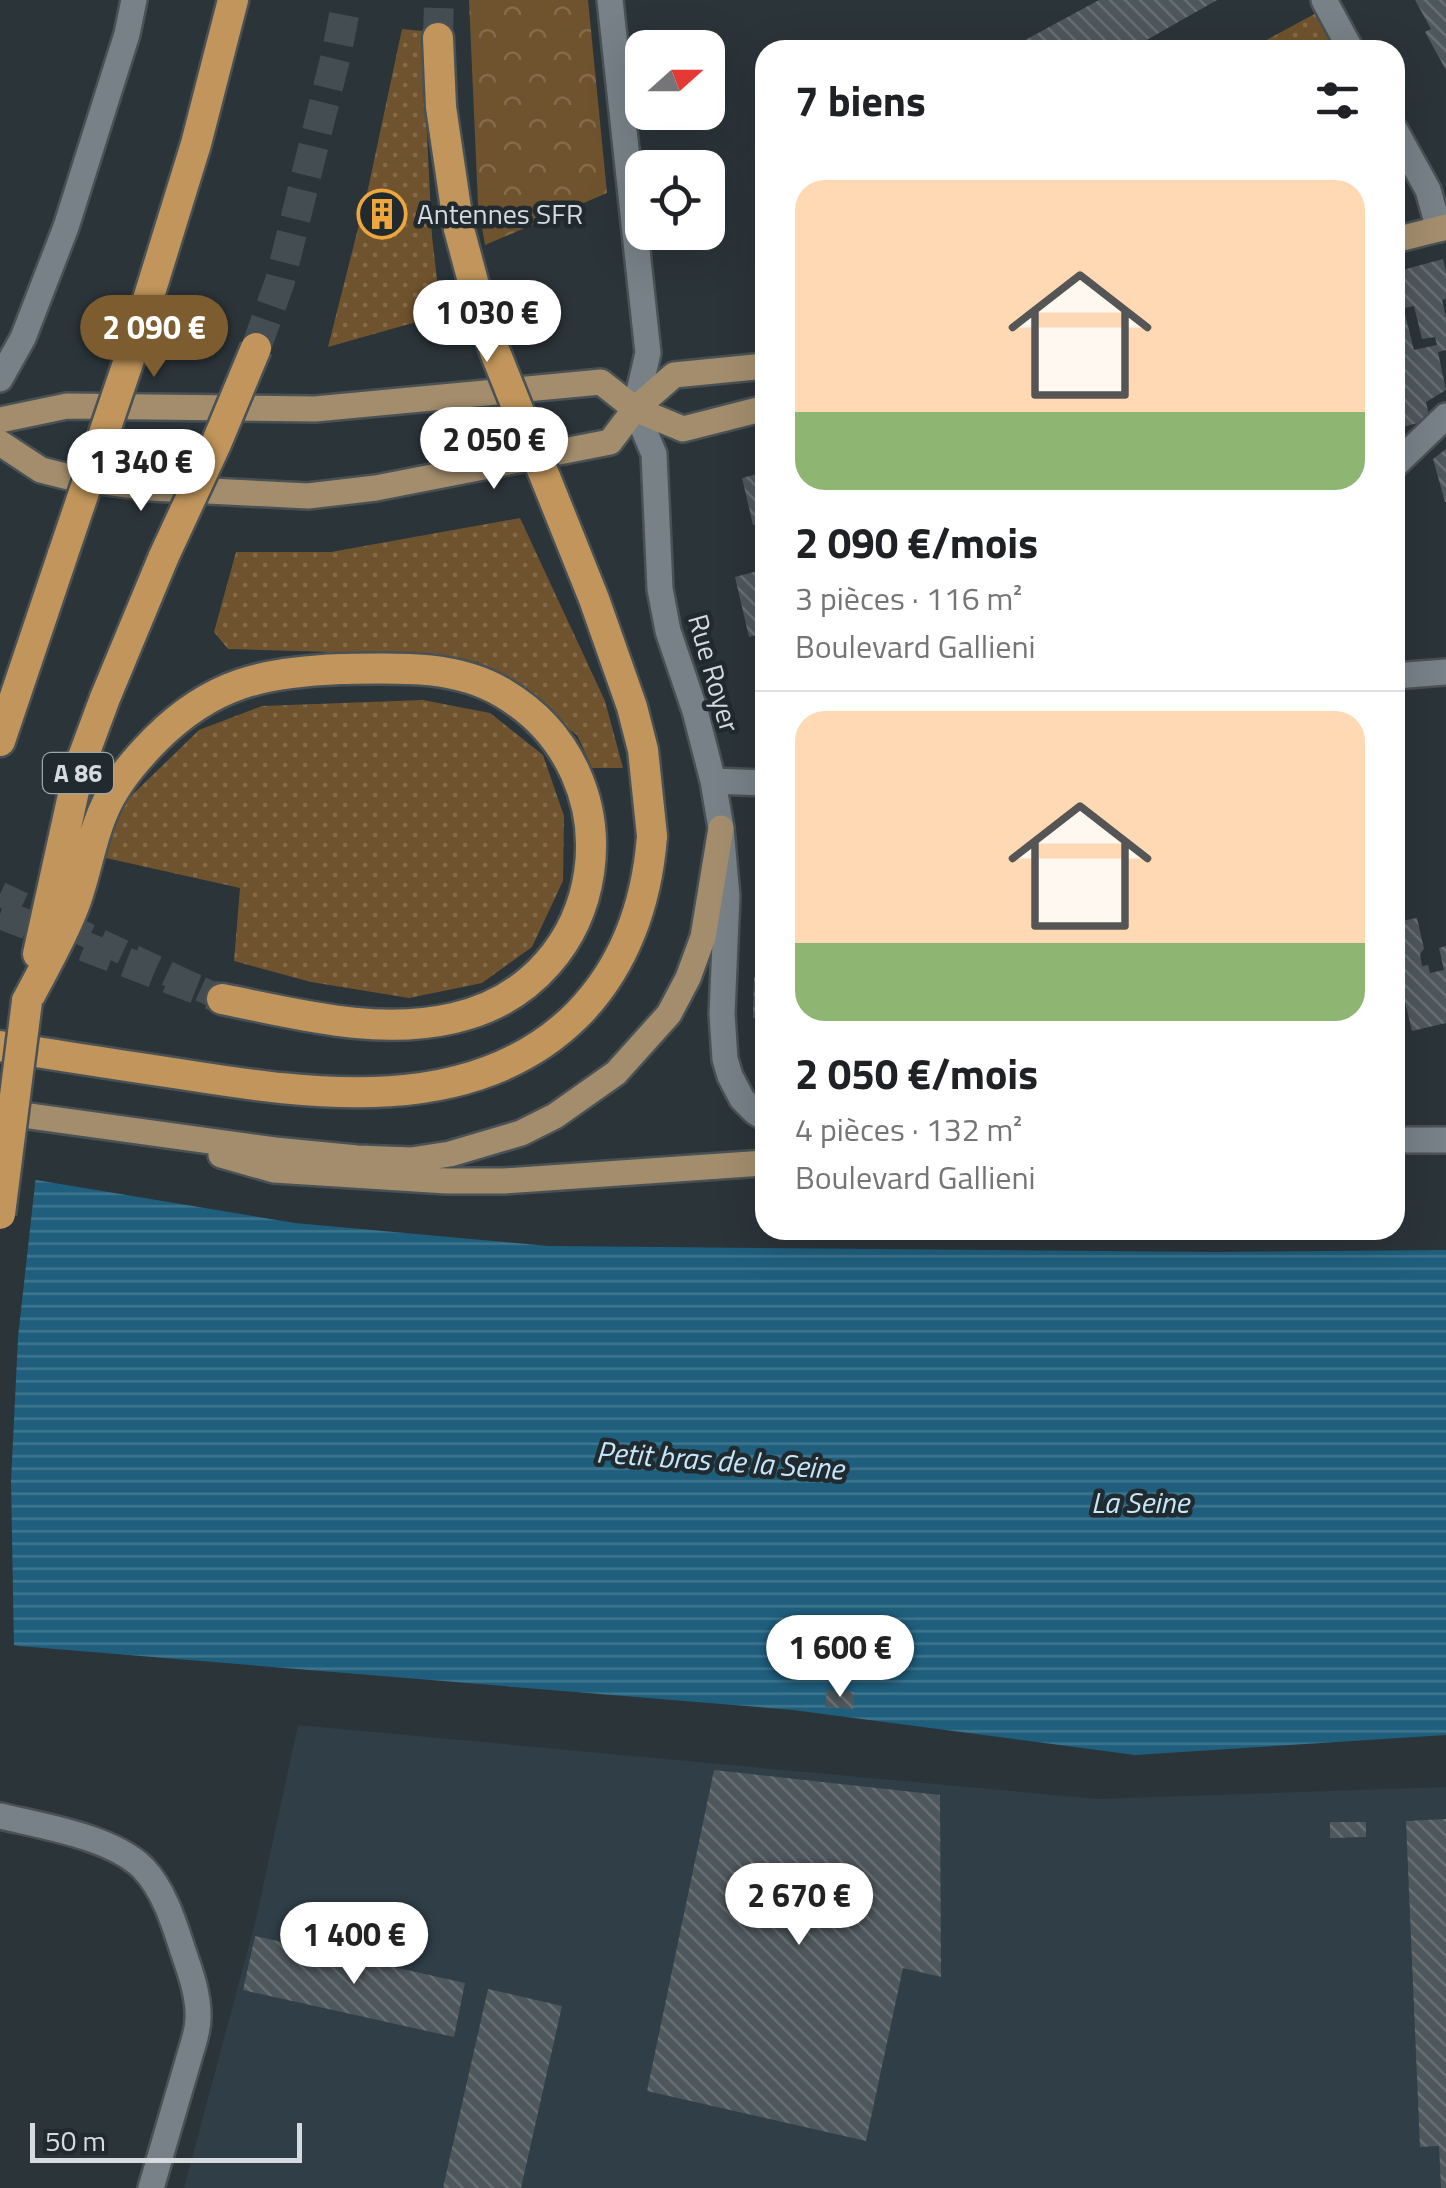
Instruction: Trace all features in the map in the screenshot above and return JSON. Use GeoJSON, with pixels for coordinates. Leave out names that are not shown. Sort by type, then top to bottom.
{"type":"FeatureCollection","features":[{"type":"Feature","properties":{"kind":"highway"},"geometry":{"type":"LineString","coordinates":[[0,741],[133,348],[196,144],[233,0]]}},
{"type":"Feature","properties":{"kind":"highway"},"geometry":{"type":"LineString","coordinates":[[0,1046],[245,1084],[332,1092],[404,1091],[475,1076],[550,1039],[592,999],[615,967],[631,932],[644,893],[652,836],[644,750],[600,614],[478,304],[459,228],[441,108],[438,38]]}},
{"type":"Feature","properties":{"kind":"highway","name":"A 86"},"geometry":{"type":"LineString","coordinates":[[0,1214],[28,1001],[79,768],[164,556],[256,348]]}},
{"type":"Feature","properties":{"kind":"highway"},"geometry":{"type":"LineString","coordinates":[[28,1001],[74,907],[94,838],[114,791],[158,737],[216,694],[257,678],[319,670],[401,669],[454,674],[504,693],[544,726],[574,772],[590,833],[590,877],[576,923],[538,974],[482,1009],[458,1018],[398,1026],[354,1023],[222,1000]]}},
{"type":"Feature","properties":{"kind":"main road"},"geometry":{"type":"LineString","coordinates":[[1405,237],[1442,228]]}},
{"type":"Feature","properties":{"kind":"main road"},"geometry":{"type":"LineString","coordinates":[[0,443],[41,470],[68,477],[150,488],[308,496],[376,488],[610,442],[635,408],[674,375],[755,367]]}},
{"type":"Feature","properties":{"kind":"main road"},"geometry":{"type":"LineString","coordinates":[[0,420],[68,406],[314,409],[601,382],[635,408],[683,429],[755,411]]}},
{"type":"Feature","properties":{"kind":"main road"},"geometry":{"type":"LineString","coordinates":[[0,1112],[358,1158],[411,1160],[450,1154],[521,1132],[555,1116],[616,1073],[669,1014],[704,937],[721,828]]}},
{"type":"Feature","properties":{"kind":"main road"},"geometry":{"type":"LineString","coordinates":[[134,1131],[274,1170],[448,1181],[504,1181],[755,1164]]}},
{"type":"Feature","properties":{"kind":"street"},"geometry":{"type":"LineString","coordinates":[[0,379],[23,338],[66,227],[134,0]]}},
{"type":"Feature","properties":{"kind":"street"},"geometry":{"type":"LineString","coordinates":[[610,0],[648,353],[635,408]]}},
{"type":"Feature","properties":{"kind":"street"},"geometry":{"type":"LineString","coordinates":[[1324,0],[1346,40]]}},
{"type":"Feature","properties":{"kind":"street"},"geometry":{"type":"LineString","coordinates":[[1405,148],[1428,190],[1442,228]]}},
{"type":"Feature","properties":{"kind":"street","name":"Rue Royer"},"geometry":{"type":"LineString","coordinates":[[635,408],[654,454],[662,603],[695,711],[721,828],[727,896],[724,1048],[730,1076],[742,1099],[755,1112]]}},
{"type":"Feature","properties":{"kind":"street"},"geometry":{"type":"LineString","coordinates":[[1405,455],[1446,416]]}},
{"type":"Feature","properties":{"kind":"street"},"geometry":{"type":"LineString","coordinates":[[1405,675],[1446,672]]}},
{"type":"Feature","properties":{"kind":"street"},"geometry":{"type":"LineString","coordinates":[[713,781],[755,783]]}},
{"type":"Feature","properties":{"kind":"street"},"geometry":{"type":"LineString","coordinates":[[1405,1140],[1446,1140]]}},
{"type":"Feature","properties":{"kind":"street"},"geometry":{"type":"LineString","coordinates":[[0,1816],[80,1835],[122,1854],[142,1867],[158,1888],[170,1916],[188,1966],[198,2018],[151,2188]]}},
{"type":"Feature","properties":{"kind":"shaded area"},"geometry":{"type":"Polygon","coordinates":[[[298,1725],[1098,1799],[1446,1787],[1446,2188],[184,2188],[256,1919],[298,1725]]]}},
{"type":"Feature","properties":{"kind":"green space"},"geometry":{"type":"Polygon","coordinates":[[[469,0],[588,0],[607,193],[485,245],[478,204],[469,0]]]}},
{"type":"Feature","properties":{"kind":"green space"},"geometry":{"type":"Polygon","coordinates":[[[1320,11],[1335,40],[1266,40],[1320,11]]]}},
{"type":"Feature","properties":{"kind":"green space"},"geometry":{"type":"Polygon","coordinates":[[[402,29],[422,31],[432,236],[441,315],[328,347],[368,189],[402,29]]]}},
{"type":"Feature","properties":{"kind":"green space"},"geometry":{"type":"Polygon","coordinates":[[[520,518],[605,701],[623,768],[592,768],[577,735],[478,662],[366,653],[228,649],[214,632],[236,552],[331,552],[520,518]]]}},
{"type":"Feature","properties":{"kind":"green space"},"geometry":{"type":"Polygon","coordinates":[[[423,700],[490,713],[543,755],[564,816],[563,881],[532,947],[482,983],[409,998],[311,982],[234,961],[240,888],[106,858],[107,832],[129,798],[199,730],[262,706],[423,700]]]}},
{"type":"Feature","properties":{"kind":"water","name":"La Seine"},"geometry":{"type":"Polygon","coordinates":[[[0,1174],[295,1223],[548,1246],[1216,1252],[1446,1250],[1446,1735],[1135,1755],[793,1710],[0,1642],[0,1174]]]}},
{"type":"Feature","properties":{"kind":"pier"},"geometry":{"type":"Polygon","coordinates":[[[0,1169],[36,1175],[18,1337],[11,1481],[14,1650],[0,1647],[0,1169]]]}},
{"type":"Feature","properties":{"kind":"building"},"geometry":{"type":"Polygon","coordinates":[[[1099,0],[1217,0],[1147,40],[1025,40],[1099,0]]]}},
{"type":"Feature","properties":{"kind":"building"},"geometry":{"type":"Polygon","coordinates":[[[1415,0],[1446,0],[1446,70],[1425,32],[1431,29],[1415,0]]]}},
{"type":"Feature","properties":{"kind":"building"},"geometry":{"type":"Polygon","coordinates":[[[1443,259],[1446,350],[1438,352],[1446,390],[1426,402],[1430,420],[1405,426],[1405,314],[1414,350],[1437,345],[1435,337],[1422,339],[1414,306],[1405,308],[1405,269],[1443,259]]]}},
{"type":"Feature","properties":{"kind":"building"},"geometry":{"type":"Polygon","coordinates":[[[1446,449],[1446,502],[1445,502],[1433,459],[1446,449]]]}},
{"type":"Feature","properties":{"kind":"building"},"geometry":{"type":"Polygon","coordinates":[[[755,475],[755,524],[753,525],[742,478],[755,475]]]}},
{"type":"Feature","properties":{"kind":"building"},"geometry":{"type":"Polygon","coordinates":[[[755,572],[755,636],[749,637],[735,577],[755,572]]]}},
{"type":"Feature","properties":{"kind":"building"},"geometry":{"type":"Polygon","coordinates":[[[1417,918],[1424,949],[1420,954],[1422,966],[1428,965],[1430,973],[1444,970],[1439,948],[1446,946],[1446,1023],[1412,1031],[1405,1002],[1405,920],[1417,918]]]}},
{"type":"Feature","properties":{"kind":"building"},"geometry":{"type":"Polygon","coordinates":[[[827,1690],[854,1692],[853,1709],[825,1707],[827,1690]]]}},
{"type":"Feature","properties":{"kind":"building"},"geometry":{"type":"Polygon","coordinates":[[[714,1770],[940,1795],[941,1977],[903,1968],[866,2141],[647,2091],[714,1770]]]}},
{"type":"Feature","properties":{"kind":"building"},"geometry":{"type":"Polygon","coordinates":[[[1446,1819],[1446,2188],[1441,2188],[1439,2146],[1420,2147],[1406,1821],[1446,1819]]]}},
{"type":"Feature","properties":{"kind":"building"},"geometry":{"type":"Polygon","coordinates":[[[1330,1822],[1366,1822],[1366,1837],[1330,1838],[1330,1822]]]}},
{"type":"Feature","properties":{"kind":"building"},"geometry":{"type":"Polygon","coordinates":[[[255,1936],[465,1983],[454,2037],[243,1990],[255,1936]]]}},
{"type":"Feature","properties":{"kind":"building"},"geometry":{"type":"Polygon","coordinates":[[[488,1989],[562,2006],[521,2188],[443,2188],[488,1989]]]}},
{"type":"Feature","properties":{"kind":"tunnel"},"geometry":{"type":"LineString","coordinates":[[256,348],[280,281],[347,0]]}},
{"type":"Feature","properties":{"kind":"tunnel"},"geometry":{"type":"LineString","coordinates":[[438,38],[439,0]]}},
{"type":"Feature","properties":{"kind":"tunnel"},"geometry":{"type":"LineString","coordinates":[[0,894],[222,999]]}},
{"type":"Feature","properties":{"kind":"tunnel"},"geometry":{"type":"LineString","coordinates":[[0,914],[222,999]]}},
{"type":"Feature","properties":{"kind":"place","name":"Antennes SFR"},"geometry":{"type":"Point","coordinates":[382,214]}},
{"type":"Feature","properties":{"kind":"water label","name":"Petit bras de la Seine"},"geometry":{"type":"Point","coordinates":[720,1461]}}]}
